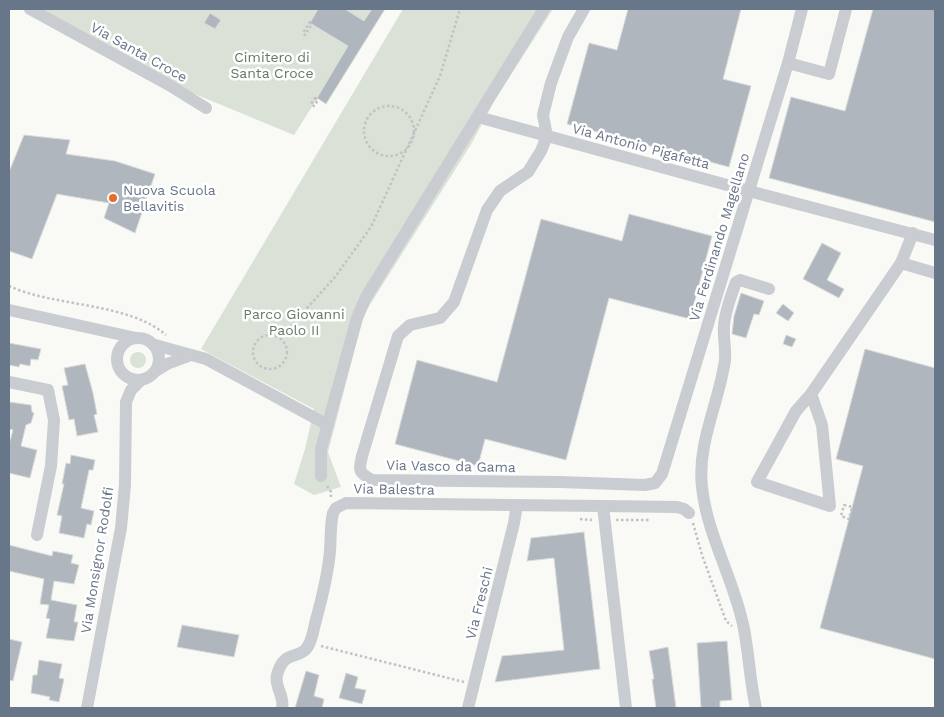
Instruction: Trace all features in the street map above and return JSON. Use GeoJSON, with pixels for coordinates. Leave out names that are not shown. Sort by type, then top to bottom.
{"type":"FeatureCollection","features":[{"type":"Feature","properties":{"kind":"street","name":"Via Santa Croce"},"geometry":{"type":"LineString","coordinates":[[30,9],[169,85],[206,108]]}},
{"type":"Feature","properties":{"kind":"street"},"geometry":{"type":"LineString","coordinates":[[321,476],[321,449],[357,318],[366,297],[544,9]]}},
{"type":"Feature","properties":{"kind":"street"},"geometry":{"type":"LineString","coordinates":[[547,136],[543,116],[550,83],[568,37],[584,9]]}},
{"type":"Feature","properties":{"kind":"street","name":"Via Ferdinando Magellano"},"geometry":{"type":"LineString","coordinates":[[662,474],[788,63],[802,9]]}},
{"type":"Feature","properties":{"kind":"street"},"geometry":{"type":"LineString","coordinates":[[788,63],[829,74],[846,9]]}},
{"type":"Feature","properties":{"kind":"street","name":"Via Antonio Pigafetta"},"geometry":{"type":"LineString","coordinates":[[478,117],[935,240]]}},
{"type":"Feature","properties":{"kind":"street","name":"Via Vasco da Gama"},"geometry":{"type":"LineString","coordinates":[[547,136],[541,151],[528,172],[500,191],[487,210],[454,302],[440,318],[410,325],[398,336],[359,469],[362,474],[372,480],[645,485],[655,483],[662,474]]}},
{"type":"Feature","properties":{"kind":"street"},"geometry":{"type":"LineString","coordinates":[[811,394],[822,425],[830,506],[757,482],[796,411],[811,394],[901,263],[912,233]]}},
{"type":"Feature","properties":{"kind":"street"},"geometry":{"type":"LineString","coordinates":[[901,263],[935,273]]}},
{"type":"Feature","properties":{"kind":"street"},"geometry":{"type":"LineString","coordinates":[[756,708],[751,686],[744,629],[732,584],[710,523],[701,473],[704,445],[725,360],[723,328],[725,315],[736,282],[740,280],[769,289]]}},
{"type":"Feature","properties":{"kind":"street"},"geometry":{"type":"LineString","coordinates":[[9,310],[150,341],[155,345],[206,359],[328,425]]}},
{"type":"Feature","properties":{"kind":"street","name":"Via Monsignor Rodolfi"},"geometry":{"type":"LineString","coordinates":[[101,331],[114,348],[123,374],[122,393],[125,414]]}},
{"type":"Feature","properties":{"kind":"street"},"geometry":{"type":"LineString","coordinates":[[117,358],[126,341],[136,338]]}},
{"type":"Feature","properties":{"kind":"street"},"geometry":{"type":"LineString","coordinates":[[155,345],[160,357],[157,370]]}},
{"type":"Feature","properties":{"kind":"street"},"geometry":{"type":"LineString","coordinates":[[157,370],[166,364],[191,355]]}},
{"type":"Feature","properties":{"kind":"street","name":"Via Monsignor Rodolfi"},"geometry":{"type":"LineString","coordinates":[[87,708],[121,528],[125,485],[126,402],[132,390],[141,380],[157,370]]}},
{"type":"Feature","properties":{"kind":"street"},"geometry":{"type":"LineString","coordinates":[[123,374],[128,378],[141,380]]}},
{"type":"Feature","properties":{"kind":"street"},"geometry":{"type":"LineString","coordinates":[[9,382],[48,390],[54,420],[51,466],[37,535]]}},
{"type":"Feature","properties":{"kind":"street","name":"Via Balestra"},"geometry":{"type":"LineString","coordinates":[[307,648],[325,582],[330,552],[333,513],[340,505],[346,503],[677,507],[684,509],[689,517]]}},
{"type":"Feature","properties":{"kind":"street","name":"Via Freschi"},"geometry":{"type":"LineString","coordinates":[[468,708],[517,505]]}},
{"type":"Feature","properties":{"kind":"street"},"geometry":{"type":"LineString","coordinates":[[604,506],[626,708]]}},
{"type":"Feature","properties":{"kind":"street"},"geometry":{"type":"LineString","coordinates":[[282,708],[282,696],[276,682],[281,663],[286,658],[307,648]]}},
{"type":"Feature","properties":{"kind":"path"},"geometry":{"type":"LineString","coordinates":[[280,338],[335,277],[371,227],[412,141],[440,76],[460,9]]}},
{"type":"Feature","properties":{"kind":"path"},"geometry":{"type":"LineString","coordinates":[[310,22],[312,24],[305,35],[303,33],[310,22]]}},
{"type":"Feature","properties":{"kind":"path"},"geometry":{"type":"LineString","coordinates":[[382,106],[398,107],[405,111],[413,125],[412,141],[407,148],[392,156],[376,153],[369,147],[363,131],[368,115],[382,106]]}},
{"type":"Feature","properties":{"kind":"path"},"geometry":{"type":"LineString","coordinates":[[9,286],[26,293],[116,312],[164,333],[167,336],[168,342]]}},
{"type":"Feature","properties":{"kind":"path"},"geometry":{"type":"LineString","coordinates":[[270,335],[280,338],[286,347],[286,359],[278,367],[272,368],[261,366],[257,363],[253,352],[256,342],[260,338],[270,335]]}},
{"type":"Feature","properties":{"kind":"path"},"geometry":{"type":"LineString","coordinates":[[321,476],[331,492],[331,499]]}},
{"type":"Feature","properties":{"kind":"path"},"geometry":{"type":"LineString","coordinates":[[844,504],[852,507],[849,519],[841,516],[844,504]]}},
{"type":"Feature","properties":{"kind":"path"},"geometry":{"type":"LineString","coordinates":[[689,517],[695,524],[702,555],[726,621]]}},
{"type":"Feature","properties":{"kind":"path"},"geometry":{"type":"LineString","coordinates":[[612,520],[652,520]]}},
{"type":"Feature","properties":{"kind":"path"},"geometry":{"type":"LineString","coordinates":[[307,648],[469,683]]}},
{"type":"Feature","properties":{"kind":"green space","name":"Cimitero di Santa Croce"},"geometry":{"type":"Polygon","coordinates":[[[34,9],[374,9],[294,135],[173,85],[34,9]]]}},
{"type":"Feature","properties":{"kind":"green space","name":"Parco Giovanni Paolo II"},"geometry":{"type":"Polygon","coordinates":[[[403,9],[553,9],[495,100],[470,146],[364,314],[328,452],[341,487],[314,495],[294,484],[305,449],[314,409],[201,349],[403,9]]]}},
{"type":"Feature","properties":{"kind":"green space"},"geometry":{"type":"Polygon","coordinates":[[[135,352],[141,352],[146,357],[144,366],[135,368],[130,363],[130,357],[135,352]]]}},
{"type":"Feature","properties":{"kind":"building"},"geometry":{"type":"Polygon","coordinates":[[[318,9],[345,9],[364,21],[372,9],[385,9],[326,104],[317,98],[348,46],[310,23],[318,9]]]}},
{"type":"Feature","properties":{"kind":"building"},"geometry":{"type":"Polygon","coordinates":[[[628,9],[741,9],[723,79],[751,86],[729,167],[567,124],[589,43],[617,50],[628,9]]]}},
{"type":"Feature","properties":{"kind":"building"},"geometry":{"type":"Polygon","coordinates":[[[873,9],[935,9],[935,222],[769,178],[791,97],[845,111],[873,9]]]}},
{"type":"Feature","properties":{"kind":"building"},"geometry":{"type":"Polygon","coordinates":[[[210,13],[221,20],[215,29],[204,23],[210,13]]]}},
{"type":"Feature","properties":{"kind":"building","name":"Nuova Scuola Bellavitis"},"geometry":{"type":"Polygon","coordinates":[[[24,135],[70,140],[66,154],[115,161],[155,174],[135,233],[104,218],[109,203],[57,194],[32,259],[9,251],[9,172],[24,135]]]}},
{"type":"Feature","properties":{"kind":"building"},"geometry":{"type":"Polygon","coordinates":[[[629,214],[712,236],[690,319],[609,298],[566,460],[485,439],[478,466],[395,444],[417,360],[497,382],[541,219],[622,241],[629,214]]]}},
{"type":"Feature","properties":{"kind":"building"},"geometry":{"type":"Polygon","coordinates":[[[822,243],[841,253],[827,280],[844,289],[839,298],[803,279],[822,243]]]}},
{"type":"Feature","properties":{"kind":"building"},"geometry":{"type":"Polygon","coordinates":[[[741,293],[764,301],[759,315],[754,314],[746,338],[732,334],[734,316],[741,293]]]}},
{"type":"Feature","properties":{"kind":"building"},"geometry":{"type":"Polygon","coordinates":[[[783,304],[794,313],[788,321],[776,313],[783,304]]]}},
{"type":"Feature","properties":{"kind":"building"},"geometry":{"type":"Polygon","coordinates":[[[786,335],[796,339],[792,347],[783,344],[786,335]]]}},
{"type":"Feature","properties":{"kind":"building"},"geometry":{"type":"Polygon","coordinates":[[[9,343],[41,349],[38,360],[31,359],[30,366],[20,364],[19,367],[9,365],[9,343]]]}},
{"type":"Feature","properties":{"kind":"building"},"geometry":{"type":"Polygon","coordinates":[[[865,349],[935,368],[935,659],[820,628],[863,466],[836,459],[865,349]]]}},
{"type":"Feature","properties":{"kind":"building"},"geometry":{"type":"Polygon","coordinates":[[[85,364],[93,393],[97,414],[94,415],[98,432],[77,436],[74,419],[69,420],[62,386],[68,385],[64,368],[85,364]]]}},
{"type":"Feature","properties":{"kind":"building"},"geometry":{"type":"Polygon","coordinates":[[[9,402],[31,405],[32,412],[34,413],[31,423],[26,425],[21,446],[37,450],[30,478],[9,473],[9,444],[13,430],[9,429],[9,402]]]}},
{"type":"Feature","properties":{"kind":"building"},"geometry":{"type":"Polygon","coordinates":[[[71,455],[95,460],[93,470],[89,470],[81,508],[94,511],[91,525],[87,524],[84,538],[59,533],[62,516],[57,515],[64,484],[62,484],[66,463],[70,464],[71,455]]]}},
{"type":"Feature","properties":{"kind":"building"},"geometry":{"type":"Polygon","coordinates":[[[584,532],[600,669],[495,682],[502,656],[564,650],[554,558],[527,561],[531,538],[584,532]]]}},
{"type":"Feature","properties":{"kind":"building"},"geometry":{"type":"Polygon","coordinates":[[[9,545],[52,556],[53,551],[73,555],[71,563],[79,565],[74,584],[54,581],[51,600],[77,605],[74,622],[78,622],[74,641],[46,638],[50,619],[46,618],[49,605],[40,604],[44,579],[9,571],[9,545]]]}},
{"type":"Feature","properties":{"kind":"building"},"geometry":{"type":"Polygon","coordinates":[[[182,625],[239,635],[234,657],[177,647],[182,625]]]}},
{"type":"Feature","properties":{"kind":"building"},"geometry":{"type":"Polygon","coordinates":[[[9,639],[22,642],[13,681],[9,680],[9,639]]]}},
{"type":"Feature","properties":{"kind":"building"},"geometry":{"type":"Polygon","coordinates":[[[727,641],[732,700],[720,701],[720,708],[701,708],[697,643],[727,641]]]}},
{"type":"Feature","properties":{"kind":"building"},"geometry":{"type":"Polygon","coordinates":[[[668,647],[676,708],[656,708],[652,679],[654,679],[649,651],[668,647]]]}},
{"type":"Feature","properties":{"kind":"building"},"geometry":{"type":"Polygon","coordinates":[[[39,660],[62,664],[59,678],[64,679],[59,702],[49,700],[50,697],[31,693],[33,675],[37,675],[39,660]]]}},
{"type":"Feature","properties":{"kind":"building"},"geometry":{"type":"Polygon","coordinates":[[[306,671],[319,675],[314,696],[324,699],[322,708],[295,708],[306,671]]]}},
{"type":"Feature","properties":{"kind":"building"},"geometry":{"type":"Polygon","coordinates":[[[346,673],[358,677],[355,688],[366,690],[362,704],[339,698],[346,673]]]}},
{"type":"Feature","properties":{"kind":"place","name":"Nuova Scuola Bellavitis"},"geometry":{"type":"Point","coordinates":[113,198]}}]}
